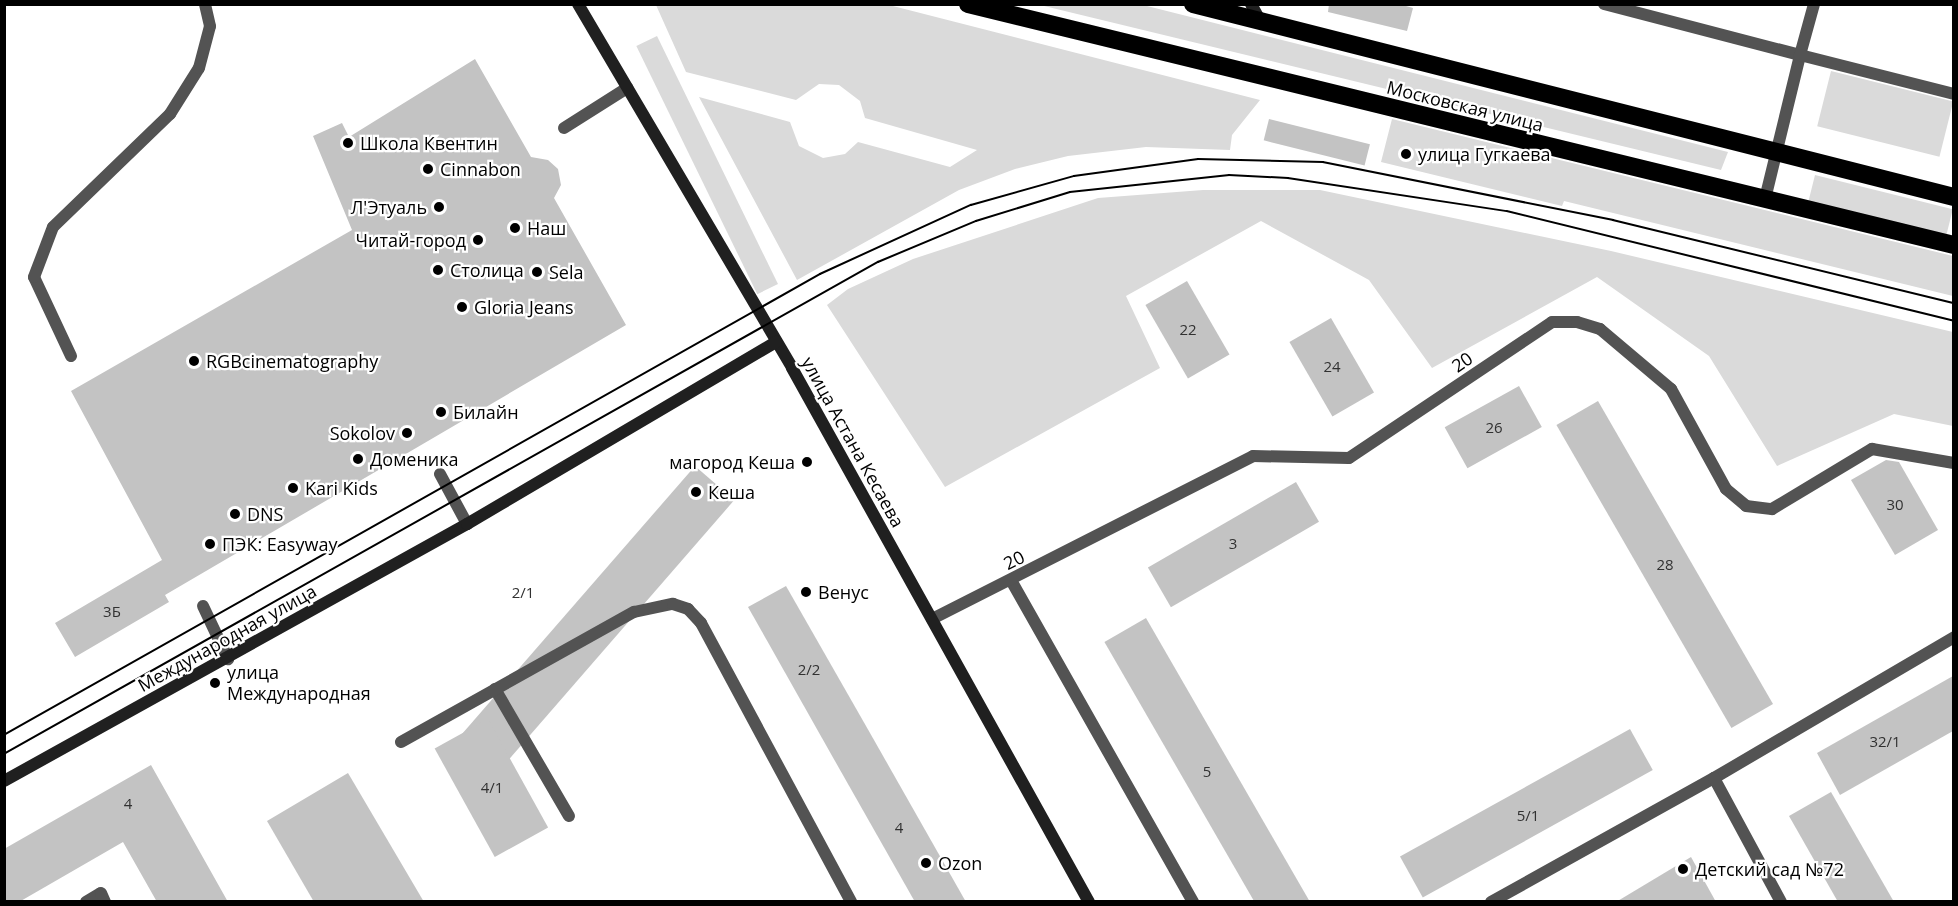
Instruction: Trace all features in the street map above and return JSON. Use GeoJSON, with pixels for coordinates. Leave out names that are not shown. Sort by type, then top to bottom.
{"type":"FeatureCollection","features":[{"type":"Feature","properties":{"kind":"highway","name":"Московская улица"},"geometry":{"type":"LineString","coordinates":[[968,4],[1953,245]]}},
{"type":"Feature","properties":{"kind":"highway","name":"Московская улица"},"geometry":{"type":"LineString","coordinates":[[1193,4],[1256,12],[1953,197]]}},
{"type":"Feature","properties":{"kind":"street","name":"улица Астана Кесаева"},"geometry":{"type":"LineString","coordinates":[[578,4],[776,342],[1089,902]]}},
{"type":"Feature","properties":{"kind":"street","name":"Международная улица"},"geometry":{"type":"LineString","coordinates":[[4,781],[228,659],[467,524],[776,342]]}},
{"type":"Feature","properties":{"kind":"lane"},"geometry":{"type":"LineString","coordinates":[[71,356],[34,277],[53,227],[176,105],[199,68],[210,26],[205,4]]}},
{"type":"Feature","properties":{"kind":"lane"},"geometry":{"type":"LineString","coordinates":[[1604,4],[1953,94]]}},
{"type":"Feature","properties":{"kind":"lane"},"geometry":{"type":"LineString","coordinates":[[1765,199],[1814,4]]}},
{"type":"Feature","properties":{"kind":"lane"},"geometry":{"type":"LineString","coordinates":[[564,128],[627,88]]}},
{"type":"Feature","properties":{"kind":"lane","name":"20"},"geometry":{"type":"LineString","coordinates":[[932,620],[1012,582],[1253,456],[1349,458],[1552,322],[1577,322],[1600,329],[1671,389],[1726,489],[1746,506],[1772,509],[1872,449],[1953,463]]}},
{"type":"Feature","properties":{"kind":"lane"},"geometry":{"type":"LineString","coordinates":[[440,474],[467,524]]}},
{"type":"Feature","properties":{"kind":"lane"},"geometry":{"type":"LineString","coordinates":[[1012,582],[1193,902]]}},
{"type":"Feature","properties":{"kind":"lane"},"geometry":{"type":"LineString","coordinates":[[401,742],[634,612],[673,604],[688,609],[701,623],[851,902]]}},
{"type":"Feature","properties":{"kind":"lane"},"geometry":{"type":"LineString","coordinates":[[203,606],[228,659]]}},
{"type":"Feature","properties":{"kind":"lane"},"geometry":{"type":"LineString","coordinates":[[1491,902],[1714,778],[1953,637]]}},
{"type":"Feature","properties":{"kind":"lane"},"geometry":{"type":"LineString","coordinates":[[495,689],[569,816]]}},
{"type":"Feature","properties":{"kind":"lane"},"geometry":{"type":"LineString","coordinates":[[1714,778],[1782,902]]}},
{"type":"Feature","properties":{"kind":"lane"},"geometry":{"type":"LineString","coordinates":[[86,902],[101,893],[105,902]]}},
{"type":"Feature","properties":{"kind":"shaded area"},"geometry":{"type":"Polygon","coordinates":[[[656,5],[889,5],[1260,100],[1232,135],[1230,150],[1146,147],[1068,156],[1015,169],[959,190],[797,280],[699,97],[790,122],[799,146],[823,158],[845,154],[858,142],[950,167],[977,150],[865,118],[860,101],[839,85],[819,84],[796,100],[686,72],[656,5]]]}},
{"type":"Feature","properties":{"kind":"shaded area"},"geometry":{"type":"Polygon","coordinates":[[[1040,5],[1143,5],[1728,152],[1721,170],[1040,5]]]}},
{"type":"Feature","properties":{"kind":"shaded area"},"geometry":{"type":"Polygon","coordinates":[[[657,36],[778,284],[757,294],[636,46],[657,36]]]}},
{"type":"Feature","properties":{"kind":"shaded area"},"geometry":{"type":"Polygon","coordinates":[[[1831,71],[1953,101],[1939,157],[1817,126],[1831,71]]]}},
{"type":"Feature","properties":{"kind":"shaded area"},"geometry":{"type":"Polygon","coordinates":[[[1392,119],[1953,256],[1953,296],[1564,201],[1562,206],[1381,162],[1392,119]]]}},
{"type":"Feature","properties":{"kind":"shaded area"},"geometry":{"type":"Polygon","coordinates":[[[1815,175],[1953,209],[1946,236],[1808,201],[1815,175]]]}},
{"type":"Feature","properties":{"kind":"shaded area"},"geometry":{"type":"Polygon","coordinates":[[[1203,190],[1320,190],[1611,251],[1953,332],[1953,426],[1894,414],[1777,466],[1709,356],[1597,277],[1432,368],[1369,280],[1261,221],[1126,296],[1160,368],[945,487],[827,305],[848,289],[913,259],[1098,198],[1203,190]]]}},
{"type":"Feature","properties":{"kind":"building"},"geometry":{"type":"Polygon","coordinates":[[[1329,4],[1399,4],[1413,8],[1407,31],[1328,12],[1329,4]]]}},
{"type":"Feature","properties":{"kind":"building","name":"Столица"},"geometry":{"type":"Polygon","coordinates":[[[475,59],[531,157],[548,160],[558,169],[561,185],[554,198],[626,325],[165,595],[169,602],[75,657],[55,623],[162,560],[71,391],[352,230],[313,136],[342,123],[349,137],[475,59]]]}},
{"type":"Feature","properties":{"kind":"building"},"geometry":{"type":"Polygon","coordinates":[[[1269,119],[1370,144],[1365,166],[1264,140],[1269,119]]]}},
{"type":"Feature","properties":{"kind":"building"},"geometry":{"type":"Polygon","coordinates":[[[1187,281],[1230,355],[1188,379],[1145,305],[1187,281]]]}},
{"type":"Feature","properties":{"kind":"building"},"geometry":{"type":"Polygon","coordinates":[[[1331,318],[1374,392],[1332,416],[1289,342],[1331,318]]]}},
{"type":"Feature","properties":{"kind":"building"},"geometry":{"type":"Polygon","coordinates":[[[1519,386],[1542,427],[1467,468],[1445,427],[1519,386]]]}},
{"type":"Feature","properties":{"kind":"building"},"geometry":{"type":"Polygon","coordinates":[[[1598,401],[1773,704],[1731,728],[1556,425],[1598,401]]]}},
{"type":"Feature","properties":{"kind":"building"},"geometry":{"type":"Polygon","coordinates":[[[1886,460],[1899,462],[1938,530],[1895,555],[1851,480],[1886,460]]]}},
{"type":"Feature","properties":{"kind":"building"},"geometry":{"type":"Polygon","coordinates":[[[695,466],[734,500],[484,788],[444,754],[695,466]]]}},
{"type":"Feature","properties":{"kind":"building"},"geometry":{"type":"Polygon","coordinates":[[[1296,482],[1319,522],[1171,607],[1148,568],[1296,482]]]}},
{"type":"Feature","properties":{"kind":"building"},"geometry":{"type":"Polygon","coordinates":[[[786,586],[966,902],[915,902],[748,607],[786,586]]]}},
{"type":"Feature","properties":{"kind":"building"},"geometry":{"type":"Polygon","coordinates":[[[1146,618],[1310,902],[1255,902],[1104,642],[1146,618]]]}},
{"type":"Feature","properties":{"kind":"building"},"geometry":{"type":"Polygon","coordinates":[[[1953,676],[1953,731],[1840,795],[1817,753],[1953,676]]]}},
{"type":"Feature","properties":{"kind":"building"},"geometry":{"type":"Polygon","coordinates":[[[488,719],[548,827],[495,857],[435,749],[488,719]]]}},
{"type":"Feature","properties":{"kind":"building"},"geometry":{"type":"Polygon","coordinates":[[[1630,729],[1653,770],[1423,898],[1400,857],[1630,729]]]}},
{"type":"Feature","properties":{"kind":"building"},"geometry":{"type":"Polygon","coordinates":[[[151,765],[228,902],[157,902],[123,842],[19,902],[4,902],[4,849],[151,765]]]}},
{"type":"Feature","properties":{"kind":"building"},"geometry":{"type":"Polygon","coordinates":[[[348,773],[424,902],[314,902],[267,821],[348,773]]]}},
{"type":"Feature","properties":{"kind":"building"},"geometry":{"type":"Polygon","coordinates":[[[1831,792],[1894,902],[1838,902],[1789,816],[1831,792]]]}},
{"type":"Feature","properties":{"kind":"building"},"geometry":{"type":"Polygon","coordinates":[[[1691,857],[1716,902],[1616,902],[1691,857]]]}},
{"type":"Feature","properties":{"kind":"tram line"},"geometry":{"type":"LineString","coordinates":[[4,735],[820,274],[971,205],[1074,176],[1198,159],[1323,162],[1613,220],[1954,303]]}},
{"type":"Feature","properties":{"kind":"tram line"},"geometry":{"type":"LineString","coordinates":[[4,754],[878,262],[976,221],[1070,192],[1229,175],[1288,178],[1507,211],[1954,321]]}},
{"type":"Feature","properties":{"kind":"place","name":"Школа Квентин"},"geometry":{"type":"Point","coordinates":[348,143]}},
{"type":"Feature","properties":{"kind":"place","name":"улица Гугкаева"},"geometry":{"type":"Point","coordinates":[1406,154]}},
{"type":"Feature","properties":{"kind":"place","name":"Cinnabon"},"geometry":{"type":"Point","coordinates":[428,169]}},
{"type":"Feature","properties":{"kind":"place","name":"Л'Этуаль"},"geometry":{"type":"Point","coordinates":[439,207]}},
{"type":"Feature","properties":{"kind":"place","name":"Наш"},"geometry":{"type":"Point","coordinates":[515,228]}},
{"type":"Feature","properties":{"kind":"place","name":"Читай-город"},"geometry":{"type":"Point","coordinates":[478,240]}},
{"type":"Feature","properties":{"kind":"place","name":"Столица"},"geometry":{"type":"Point","coordinates":[438,270]}},
{"type":"Feature","properties":{"kind":"place","name":"Sela"},"geometry":{"type":"Point","coordinates":[537,272]}},
{"type":"Feature","properties":{"kind":"place","name":"Gloria Jeans"},"geometry":{"type":"Point","coordinates":[462,307]}},
{"type":"Feature","properties":{"kind":"place","name":"RGBcinematography"},"geometry":{"type":"Point","coordinates":[194,361]}},
{"type":"Feature","properties":{"kind":"place","name":"Билайн"},"geometry":{"type":"Point","coordinates":[441,412]}},
{"type":"Feature","properties":{"kind":"place","name":"Sokolov"},"geometry":{"type":"Point","coordinates":[407,433]}},
{"type":"Feature","properties":{"kind":"place","name":"Доменика"},"geometry":{"type":"Point","coordinates":[358,459]}},
{"type":"Feature","properties":{"kind":"place","name":"магород Кеша"},"geometry":{"type":"Point","coordinates":[807,462]}},
{"type":"Feature","properties":{"kind":"place","name":"Kari Kids"},"geometry":{"type":"Point","coordinates":[293,488]}},
{"type":"Feature","properties":{"kind":"place","name":"Кеша"},"geometry":{"type":"Point","coordinates":[696,492]}},
{"type":"Feature","properties":{"kind":"place","name":"DNS"},"geometry":{"type":"Point","coordinates":[235,514]}},
{"type":"Feature","properties":{"kind":"place","name":"ПЭК: Easyway"},"geometry":{"type":"Point","coordinates":[210,544]}},
{"type":"Feature","properties":{"kind":"place","name":"Венус"},"geometry":{"type":"Point","coordinates":[806,592]}},
{"type":"Feature","properties":{"kind":"place","name":"улица Международная"},"geometry":{"type":"Point","coordinates":[215,683]}},
{"type":"Feature","properties":{"kind":"place","name":"Ozon"},"geometry":{"type":"Point","coordinates":[926,863]}},
{"type":"Feature","properties":{"kind":"place","name":"Детский сад №72"},"geometry":{"type":"Point","coordinates":[1683,869]}}]}
